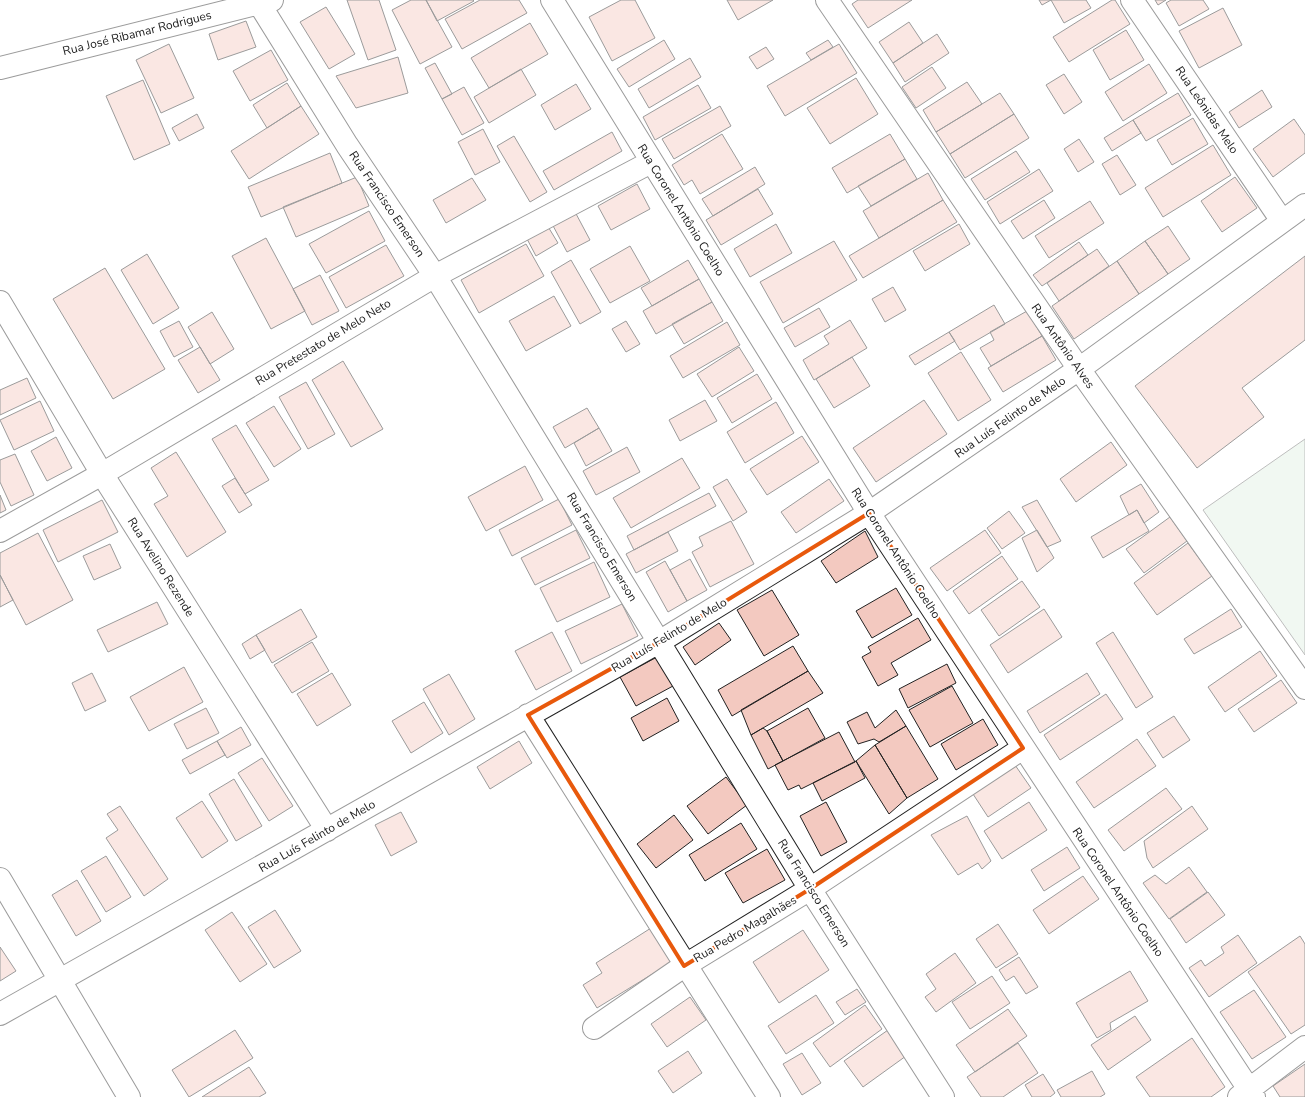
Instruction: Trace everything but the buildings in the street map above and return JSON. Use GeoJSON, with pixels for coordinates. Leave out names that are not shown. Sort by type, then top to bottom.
{"type":"FeatureCollection","features":[{"type":"Feature","properties":{"kind":"street","name":"Rua Coronel Antônio Coelho"},"geometry":{"type":"LineString","coordinates":[[552,0],[869,513],[1247,1094]]}},
{"type":"Feature","properties":{"kind":"street","name":"Rua Antônio Alves"},"geometry":{"type":"LineString","coordinates":[[827,0],[1079,369],[1305,688]]}},
{"type":"Feature","properties":{"kind":"street","name":"Rua Leônidas Melo"},"geometry":{"type":"LineString","coordinates":[[1132,0],[1282,221]]}},
{"type":"Feature","properties":{"kind":"street","name":"Rua José Ribamar Rodrigues"},"geometry":{"type":"LineString","coordinates":[[0,68],[263,1]]}},
{"type":"Feature","properties":{"kind":"street","name":"Rua Francisco Emerson"},"geometry":{"type":"LineString","coordinates":[[263,1],[347,145],[435,276],[810,889],[943,1097]]}},
{"type":"Feature","properties":{"kind":"street","name":"Rua Pretestato de Melo Neto"},"geometry":{"type":"LineString","coordinates":[[0,531],[102,474],[435,276],[651,162]]}},
{"type":"Feature","properties":{"kind":"street","name":"Rua Luís Felinto de Melo"},"geometry":{"type":"LineString","coordinates":[[0,1014],[659,642],[869,513],[1079,369],[1305,205]]}},
{"type":"Feature","properties":{"kind":"street","name":"Rua Avelino Rezende"},"geometry":{"type":"LineString","coordinates":[[0,302],[102,474],[327,830]]}},
{"type":"Feature","properties":{"kind":"street"},"geometry":{"type":"LineString","coordinates":[[528,716],[684,966],[769,1097]]}},
{"type":"Feature","properties":{"kind":"street","name":"Rua Pedro Magalhães"},"geometry":{"type":"LineString","coordinates":[[594,1028],[684,966],[810,889],[1023,748]]}},
{"type":"Feature","properties":{"kind":"street"},"geometry":{"type":"LineString","coordinates":[[0,879],[129,1097]]}},
{"type":"Feature","properties":{"kind":"street"},"geometry":{"type":"LineString","coordinates":[[1247,1094],[1305,1047]]}},
{"type":"Feature","properties":{"kind":"highlighted area"},"geometry":{"type":"Polygon","coordinates":[[[869,513],[1023,748],[810,889],[684,966],[528,715],[659,642],[869,513]]]}},
{"type":"Feature","properties":{"kind":"green space"},"geometry":{"type":"Polygon","coordinates":[[[1305,439],[1305,655],[1203,510],[1305,439]]]}}]}
